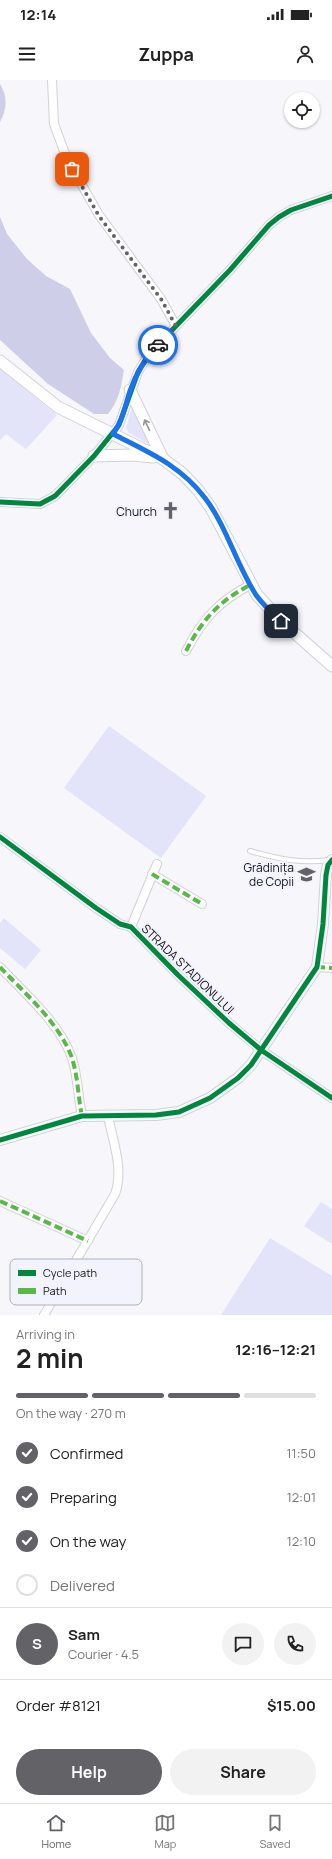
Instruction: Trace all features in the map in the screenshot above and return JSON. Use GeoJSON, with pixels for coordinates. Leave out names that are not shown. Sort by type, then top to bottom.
{"type":"FeatureCollection","features":[{"type":"Feature","properties":{"kind":"main road"},"geometry":{"type":"LineString","coordinates":[[0,361],[49,401],[71,414],[163,459],[183,474],[205,498],[257,596],[270,611],[332,666]]}},
{"type":"Feature","properties":{"kind":"main road"},"geometry":{"type":"LineString","coordinates":[[130,390],[163,459]]}},
{"type":"Feature","properties":{"kind":"main road"},"geometry":{"type":"LineString","coordinates":[[94,456],[132,455],[163,459]]}},
{"type":"Feature","properties":{"kind":"street"},"geometry":{"type":"LineString","coordinates":[[52,80],[54,124],[67,159],[99,216],[161,299],[176,326]]}},
{"type":"Feature","properties":{"kind":"street"},"geometry":{"type":"LineString","coordinates":[[0,502],[40,504],[48,501],[94,456],[113,434],[121,420],[130,390],[146,358],[230,270],[269,225],[291,210],[332,196]]}},
{"type":"Feature","properties":{"kind":"street"},"geometry":{"type":"LineString","coordinates":[[186,651],[196,631],[210,614],[226,599],[250,585]]}},
{"type":"Feature","properties":{"kind":"street","name":"STRADA STADIONULUI"},"geometry":{"type":"LineString","coordinates":[[0,837],[96,908],[120,924],[131,927],[183,980],[261,1050],[332,1098]]}},
{"type":"Feature","properties":{"kind":"street"},"geometry":{"type":"LineString","coordinates":[[0,1140],[82,1116],[156,1115],[179,1112],[210,1098],[238,1078],[251,1065],[317,966],[323,924],[326,875],[332,860]]}},
{"type":"Feature","properties":{"kind":"street","name":"STRADA STADIONULUI"},"geometry":{"type":"LineString","coordinates":[[131,927],[156,864]]}},
{"type":"Feature","properties":{"kind":"street"},"geometry":{"type":"LineString","coordinates":[[152,874],[202,904]]}},
{"type":"Feature","properties":{"kind":"street"},"geometry":{"type":"LineString","coordinates":[[317,966],[332,968]]}},
{"type":"Feature","properties":{"kind":"street"},"geometry":{"type":"LineString","coordinates":[[0,967],[48,1018],[72,1057],[82,1116]]}},
{"type":"Feature","properties":{"kind":"street"},"geometry":{"type":"LineString","coordinates":[[77,1259],[115,1194],[119,1184],[118,1164],[108,1116]]}},
{"type":"Feature","properties":{"kind":"street"},"geometry":{"type":"LineString","coordinates":[[0,1201],[88,1241]]}},
{"type":"Feature","properties":{"kind":"street"},"geometry":{"type":"LineString","coordinates":[[44,1315],[50,1305]]}},
{"type":"Feature","properties":{"kind":"lane"},"geometry":{"type":"LineString","coordinates":[[250,850],[280,859],[308,863],[332,860]]}},
{"type":"Feature","properties":{"kind":"shaded area"},"geometry":{"type":"Polygon","coordinates":[[[0,84],[3,89],[6,103],[0,122],[0,84]]]}},
{"type":"Feature","properties":{"kind":"shaded area"},"geometry":{"type":"Polygon","coordinates":[[[0,217],[7,234],[27,259],[46,276],[70,289],[91,333],[110,358],[124,370],[121,388],[117,399],[108,414],[94,414],[48,384],[0,340],[0,217]]]}},
{"type":"Feature","properties":{"kind":"shaded area"},"geometry":{"type":"Polygon","coordinates":[[[0,369],[57,415],[26,449],[6,434],[0,440],[0,369]]]}},
{"type":"Feature","properties":{"kind":"shaded area"},"geometry":{"type":"Polygon","coordinates":[[[133,404],[149,444],[129,433],[126,428],[133,404]]]}},
{"type":"Feature","properties":{"kind":"shaded area"},"geometry":{"type":"Polygon","coordinates":[[[109,726],[206,796],[161,858],[64,788],[109,726]]]}},
{"type":"Feature","properties":{"kind":"shaded area"},"geometry":{"type":"Polygon","coordinates":[[[4,918],[41,950],[25,969],[0,948],[0,923],[4,918]]]}},
{"type":"Feature","properties":{"kind":"shaded area"},"geometry":{"type":"Polygon","coordinates":[[[321,1202],[332,1209],[332,1244],[304,1226],[321,1202]]]}},
{"type":"Feature","properties":{"kind":"shaded area"},"geometry":{"type":"Polygon","coordinates":[[[270,1238],[332,1276],[332,1315],[221,1315],[270,1238]]]}},
{"type":"Feature","properties":{"kind":"marked path"},"geometry":{"type":"LineString","coordinates":[[186,651],[198,630],[212,612],[229,598],[250,585]]}},
{"type":"Feature","properties":{"kind":"marked path"},"geometry":{"type":"LineString","coordinates":[[152,874],[202,904]]}},
{"type":"Feature","properties":{"kind":"marked path"},"geometry":{"type":"LineString","coordinates":[[0,967],[40,1009],[59,1032],[74,1065],[82,1116]]}},
{"type":"Feature","properties":{"kind":"marked path"},"geometry":{"type":"LineString","coordinates":[[317,967],[332,968]]}},
{"type":"Feature","properties":{"kind":"marked path"},"geometry":{"type":"LineString","coordinates":[[0,1201],[88,1241]]}},
{"type":"Feature","properties":{"kind":"cycle path"},"geometry":{"type":"LineString","coordinates":[[0,502],[40,504],[55,496],[94,456],[119,425],[138,372],[149,354],[230,270],[269,225],[291,210],[332,196]]}},
{"type":"Feature","properties":{"kind":"cycle path"},"geometry":{"type":"LineString","coordinates":[[0,837],[96,908],[120,924],[131,927],[178,975],[229,1023],[261,1050],[332,1098]]}},
{"type":"Feature","properties":{"kind":"cycle path"},"geometry":{"type":"LineString","coordinates":[[0,1140],[82,1116],[156,1115],[179,1112],[210,1098],[238,1078],[251,1065],[317,967],[323,924],[326,875],[328,865],[332,860]]}},
{"type":"Feature","properties":{"kind":"way so far"},"geometry":{"type":"LineString","coordinates":[[72,169],[99,216],[153,287],[176,326],[158,345]]}},
{"type":"Feature","properties":{"kind":"place","name":"Church"},"geometry":{"type":"Point","coordinates":[170,511]}},
{"type":"Feature","properties":{"kind":"place","name":"Grădinița de Copii"},"geometry":{"type":"Point","coordinates":[307,874]}},
{"type":"Feature","properties":{"kind":"route"},"geometry":{"type":"LineString","coordinates":[[158,345],[149,354],[138,372],[130,390],[122,418],[113,434],[163,459],[183,474],[198,490],[211,508],[250,585],[263,604],[281,621]]}}]}
